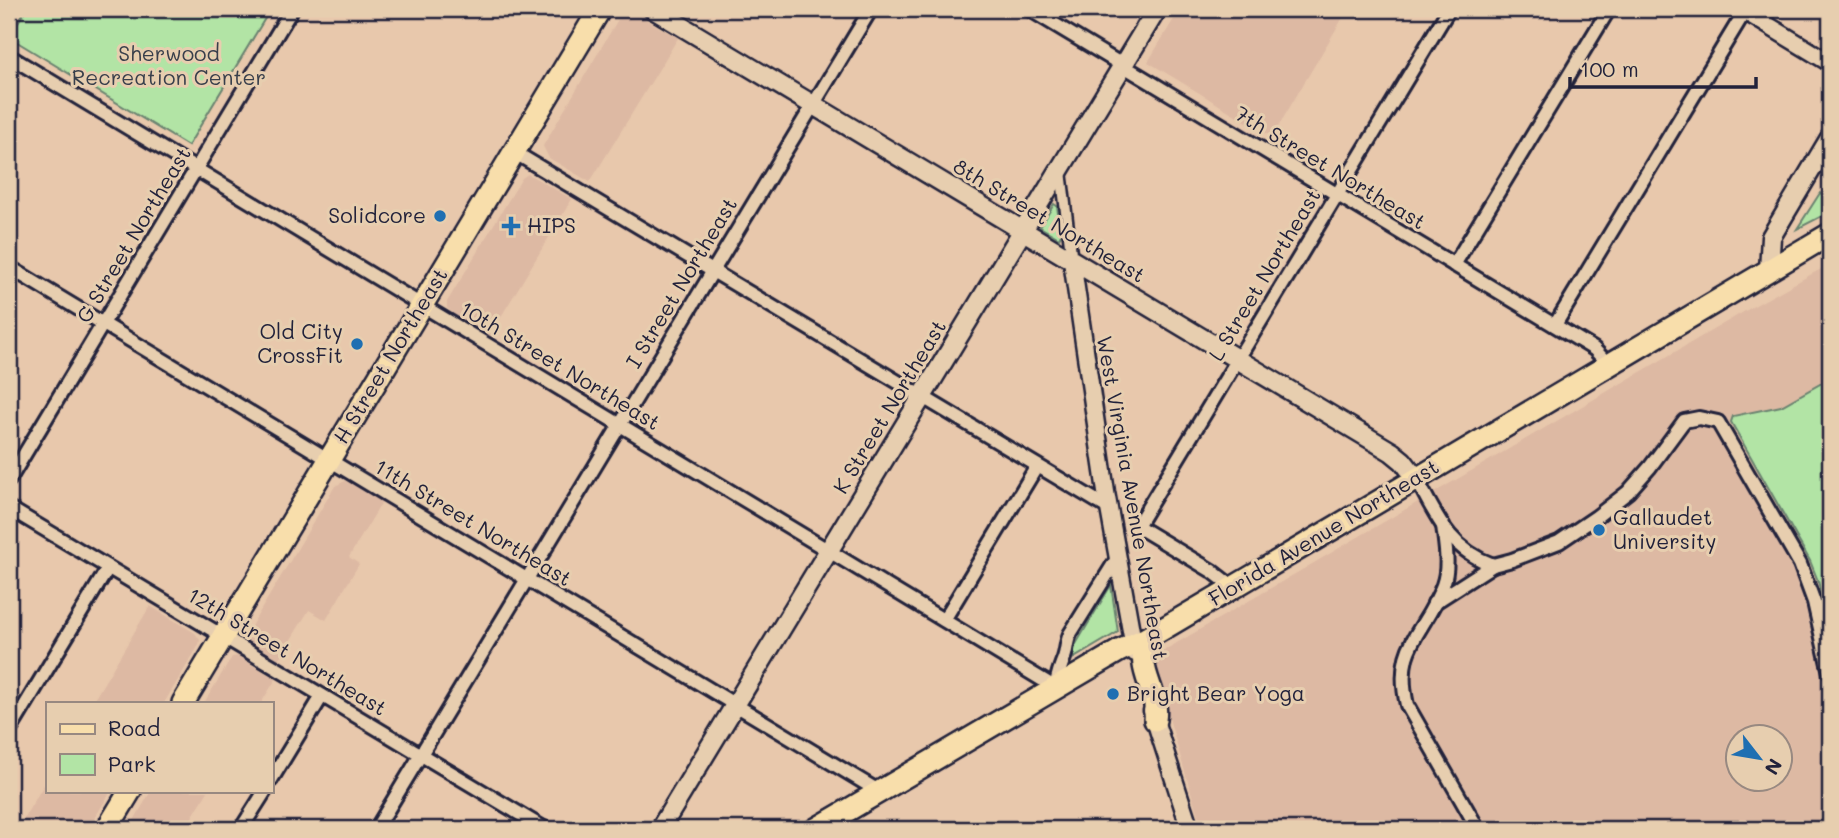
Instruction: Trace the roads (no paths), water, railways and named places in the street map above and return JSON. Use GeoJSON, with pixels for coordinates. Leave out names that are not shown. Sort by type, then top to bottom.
{"type":"FeatureCollection","features":[{"type":"Feature","properties":{"kind":"main road","name":"H Street Northeast"},"geometry":{"type":"LineString","coordinates":[[184,702],[600,9]]}},
{"type":"Feature","properties":{"kind":"main road","name":"8th Street Northeast"},"geometry":{"type":"LineString","coordinates":[[653,9],[1392,452],[1416,478]]}},
{"type":"Feature","properties":{"kind":"main road","name":"K Street Northeast"},"geometry":{"type":"LineString","coordinates":[[660,829],[1157,9]]}},
{"type":"Feature","properties":{"kind":"main road"},"geometry":{"type":"LineString","coordinates":[[1769,270],[1771,236],[1830,138]]}},
{"type":"Feature","properties":{"kind":"main road","name":"Florida Avenue Northeast"},"geometry":{"type":"LineString","coordinates":[[816,829],[1056,688],[1234,588],[1830,234]]}},
{"type":"Feature","properties":{"kind":"main road"},"geometry":{"type":"LineString","coordinates":[[1141,641],[1142,660],[1156,710],[1154,720]]}},
{"type":"Feature","properties":{"kind":"main road"},"geometry":{"type":"LineString","coordinates":[[107,829],[129,792]]}},
{"type":"Feature","properties":{"kind":"street","name":"I Street Northeast"},"geometry":{"type":"LineString","coordinates":[[376,829],[871,9]]}},
{"type":"Feature","properties":{"kind":"street","name":"7th Street Northeast"},"geometry":{"type":"LineString","coordinates":[[1029,9],[1555,325],[1594,349],[1608,364]]}},
{"type":"Feature","properties":{"kind":"street","name":"L Street Northeast"},"geometry":{"type":"LineString","coordinates":[[1234,588],[1212,571],[1137,526],[1449,9]]}},
{"type":"Feature","properties":{"kind":"street"},"geometry":{"type":"LineString","coordinates":[[1454,265],[1609,9]]}},
{"type":"Feature","properties":{"kind":"street"},"geometry":{"type":"LineString","coordinates":[[1555,325],[1743,10],[1830,62]]}},
{"type":"Feature","properties":{"kind":"street","name":"G Street Northeast"},"geometry":{"type":"LineString","coordinates":[[9,480],[286,11]]}},
{"type":"Feature","properties":{"kind":"street","name":"10th Street Northeast"},"geometry":{"type":"LineString","coordinates":[[9,56],[1056,688]]}},
{"type":"Feature","properties":{"kind":"street"},"geometry":{"type":"LineString","coordinates":[[514,152],[1110,509]]}},
{"type":"Feature","properties":{"kind":"street","name":"West Virginia Avenue Northeast"},"geometry":{"type":"LineString","coordinates":[[1061,167],[1072,261],[1118,557],[1141,641]]}},
{"type":"Feature","properties":{"kind":"street","name":"11th Street Northeast"},"geometry":{"type":"LineString","coordinates":[[9,267],[880,792]]}},
{"type":"Feature","properties":{"kind":"street"},"geometry":{"type":"LineString","coordinates":[[1434,603],[1493,565],[1559,542],[1596,517],[1628,492],[1684,421],[1699,418],[1718,422],[1800,564],[1814,602],[1830,673]]}},
{"type":"Feature","properties":{"kind":"street"},"geometry":{"type":"LineString","coordinates":[[944,620],[1037,466]]}},
{"type":"Feature","properties":{"kind":"street"},"geometry":{"type":"LineString","coordinates":[[1416,478],[1443,525],[1460,548],[1478,560],[1493,565]]}},
{"type":"Feature","properties":{"kind":"street","name":"12th Street Northeast"},"geometry":{"type":"LineString","coordinates":[[9,508],[545,829]]}},
{"type":"Feature","properties":{"kind":"street"},"geometry":{"type":"LineString","coordinates":[[1443,525],[1447,560],[1444,582],[1404,661],[1401,682],[1406,705],[1478,829]]}},
{"type":"Feature","properties":{"kind":"street"},"geometry":{"type":"LineString","coordinates":[[1056,688],[1056,675],[1070,634],[1118,557]]}},
{"type":"Feature","properties":{"kind":"street"},"geometry":{"type":"LineString","coordinates":[[9,732],[108,568]]}},
{"type":"Feature","properties":{"kind":"street"},"geometry":{"type":"LineString","coordinates":[[273,777],[322,696]]}},
{"type":"Feature","properties":{"kind":"street"},"geometry":{"type":"LineString","coordinates":[[1154,720],[1189,829]]}},
{"type":"Feature","properties":{"kind":"street"},"geometry":{"type":"LineString","coordinates":[[241,829],[264,792]]}},
{"type":"Feature","properties":{"kind":"place","name":"Solidcore"},"geometry":{"type":"Point","coordinates":[440,216]}},
{"type":"Feature","properties":{"kind":"place","name":"HIPS"},"geometry":{"type":"Point","coordinates":[511,226]}},
{"type":"Feature","properties":{"kind":"place","name":"Old City CrossFit"},"geometry":{"type":"Point","coordinates":[357,344]}},
{"type":"Feature","properties":{"kind":"place","name":"Gallaudet University"},"geometry":{"type":"Point","coordinates":[1599,530]}},
{"type":"Feature","properties":{"kind":"place","name":"Bright Bear Yoga"},"geometry":{"type":"Point","coordinates":[1113,694]}},
{"type":"Feature","properties":{"kind":"park label","name":"Sherwood Recreation Center"},"geometry":{"type":"Point","coordinates":[169,66]}}]}
